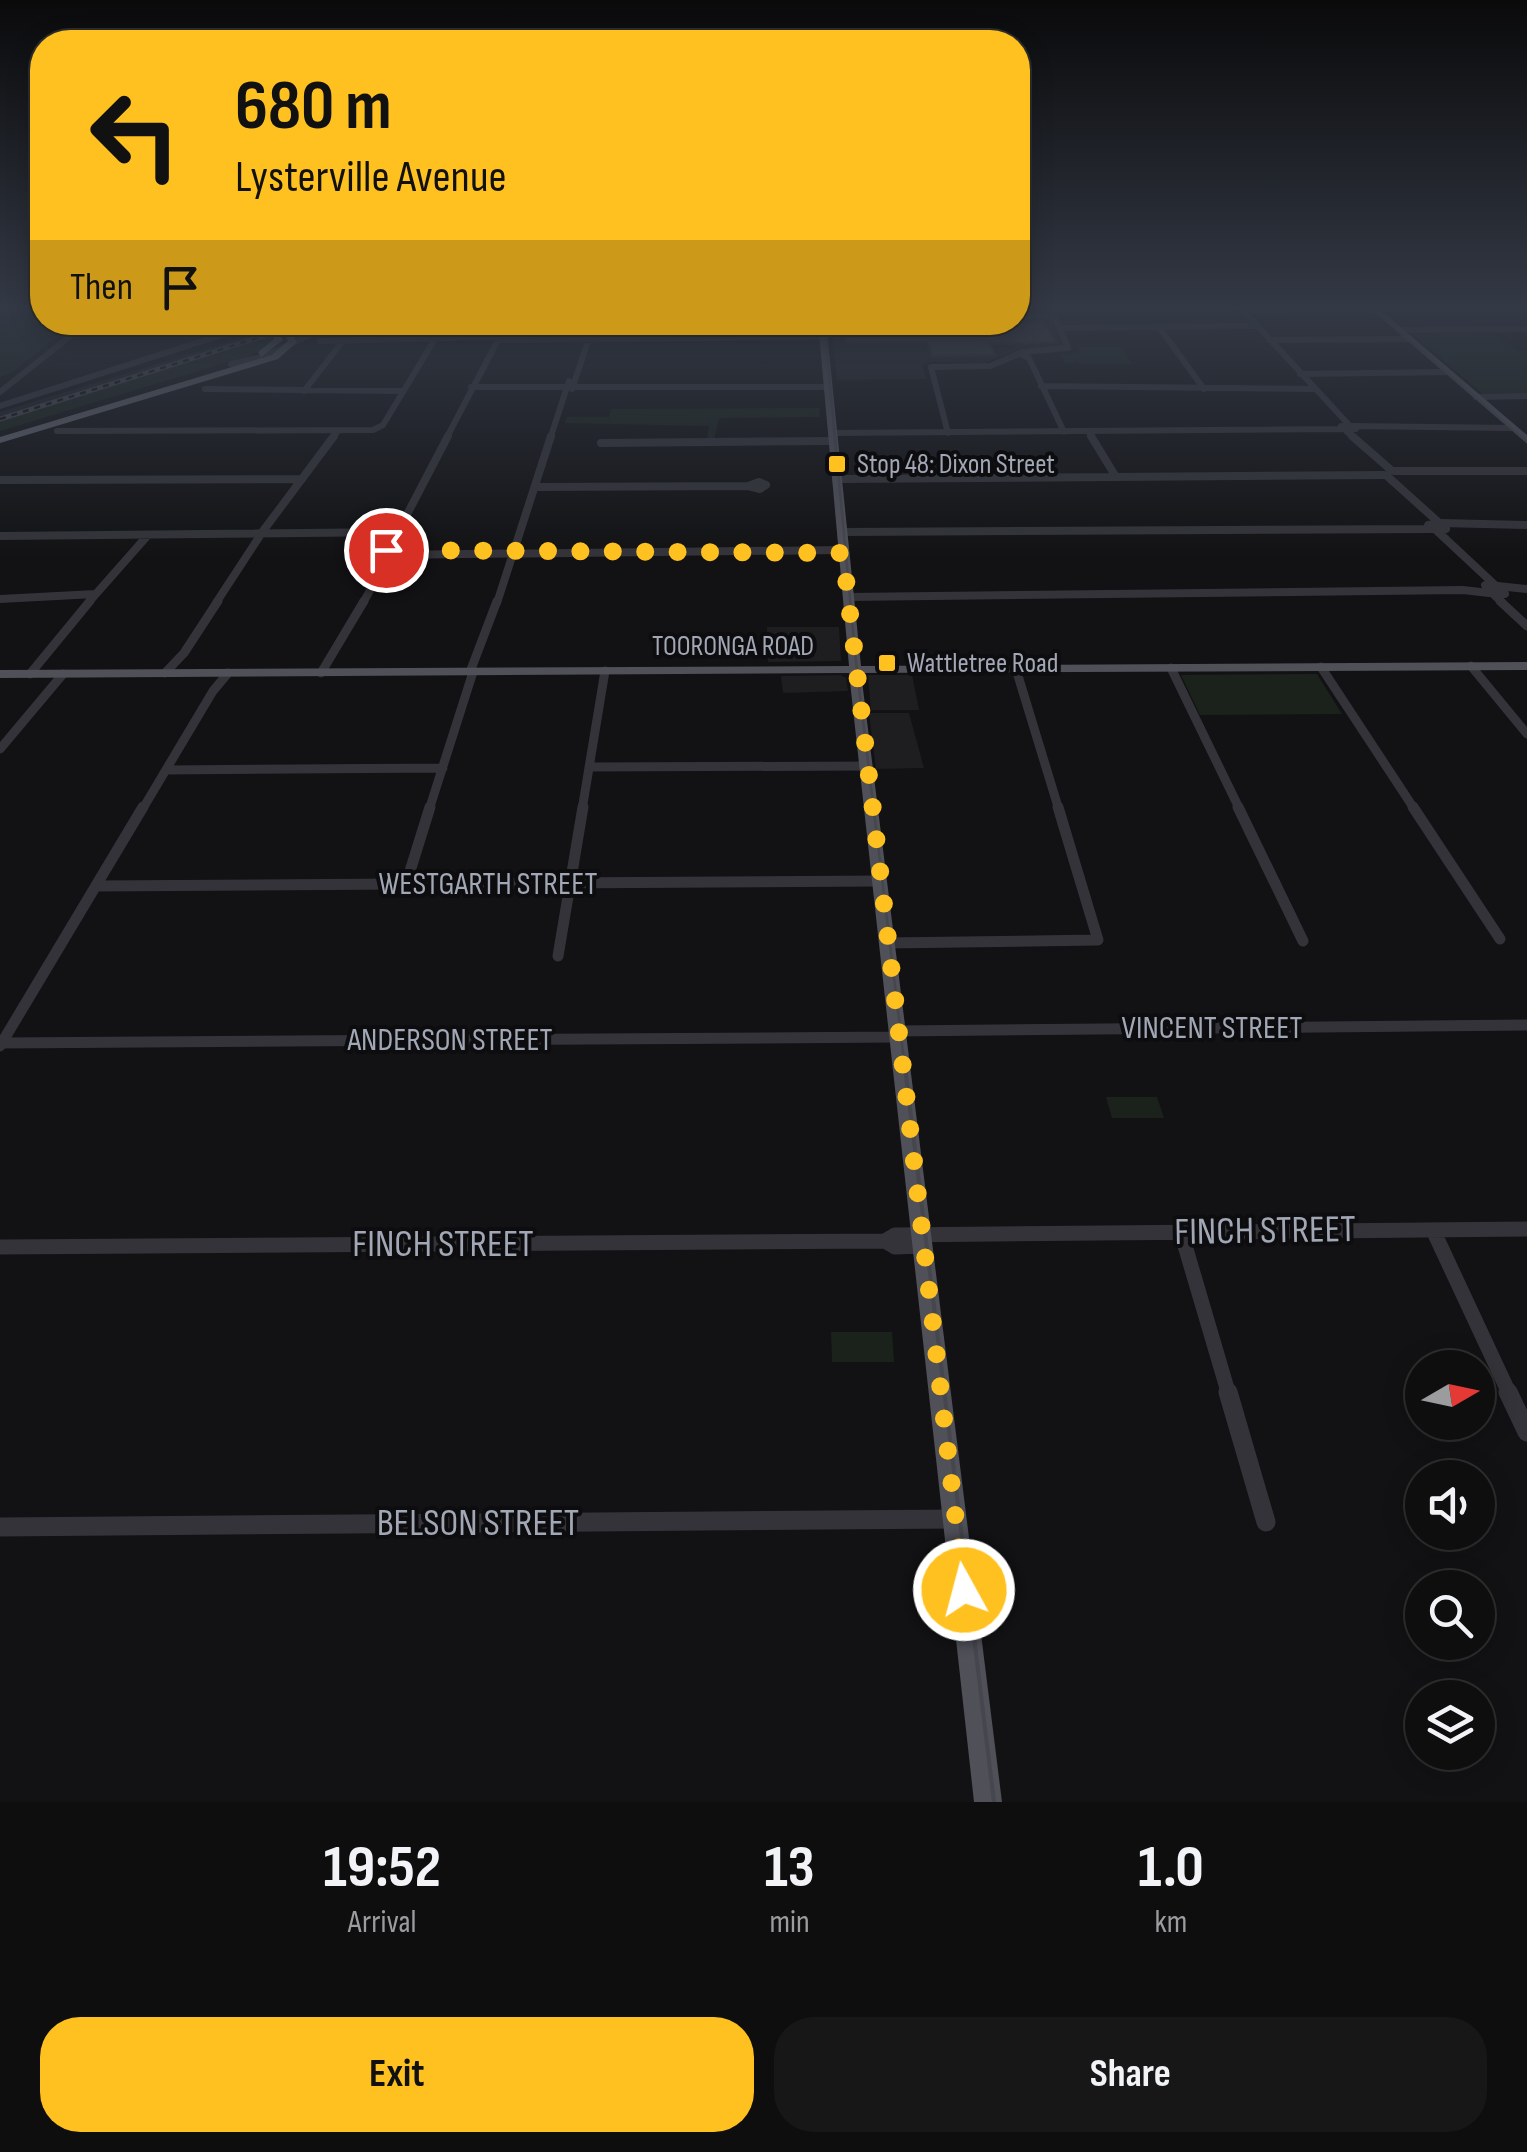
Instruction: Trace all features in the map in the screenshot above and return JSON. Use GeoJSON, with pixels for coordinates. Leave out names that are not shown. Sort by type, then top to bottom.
{"type":"FeatureCollection","features":[{"type":"Feature","properties":{"kind":"highway"},"geometry":{"type":"LineString","coordinates":[[0,436],[147,390]]}},
{"type":"Feature","properties":{"kind":"highway"},"geometry":{"type":"LineString","coordinates":[[0,436],[156,390]]}},
{"type":"Feature","properties":{"kind":"main road"},"geometry":{"type":"LineString","coordinates":[[828,390],[855,670],[988,1802]]}},
{"type":"Feature","properties":{"kind":"main road"},"geometry":{"type":"LineString","coordinates":[[1468,390],[1527,440]]}},
{"type":"Feature","properties":{"kind":"main road","name":"TOORONGA ROAD"},"geometry":{"type":"LineString","coordinates":[[0,674],[1527,666]]}},
{"type":"Feature","properties":{"kind":"street"},"geometry":{"type":"LineString","coordinates":[[0,406],[52,390]]}},
{"type":"Feature","properties":{"kind":"street"},"geometry":{"type":"LineString","coordinates":[[259,390],[403,391]]}},
{"type":"Feature","properties":{"kind":"street"},"geometry":{"type":"LineString","coordinates":[[326,672],[469,390]]}},
{"type":"Feature","properties":{"kind":"street"},"geometry":{"type":"LineString","coordinates":[[406,884],[569,390]]}},
{"type":"Feature","properties":{"kind":"street"},"geometry":{"type":"LineString","coordinates":[[936,390],[948,433]]}},
{"type":"Feature","properties":{"kind":"street"},"geometry":{"type":"LineString","coordinates":[[1043,390],[1061,432]]}},
{"type":"Feature","properties":{"kind":"street"},"geometry":{"type":"LineString","coordinates":[[1314,390],[1527,626]]}},
{"type":"Feature","properties":{"kind":"street"},"geometry":{"type":"LineString","coordinates":[[57,432],[378,429],[403,391]]}},
{"type":"Feature","properties":{"kind":"street"},"geometry":{"type":"LineString","coordinates":[[1476,397],[1527,396]]}},
{"type":"Feature","properties":{"kind":"street"},"geometry":{"type":"LineString","coordinates":[[601,443],[804,442],[862,434],[1510,426]]}},
{"type":"Feature","properties":{"kind":"street"},"geometry":{"type":"LineString","coordinates":[[170,674],[335,431]]}},
{"type":"Feature","properties":{"kind":"street"},"geometry":{"type":"LineString","coordinates":[[1092,431],[1116,476]]}},
{"type":"Feature","properties":{"kind":"street"},"geometry":{"type":"LineString","coordinates":[[836,481],[1527,471]]}},
{"type":"Feature","properties":{"kind":"street"},"geometry":{"type":"LineString","coordinates":[[0,480],[302,479]]}},
{"type":"Feature","properties":{"kind":"street"},"geometry":{"type":"LineString","coordinates":[[536,486],[748,486]]}},
{"type":"Feature","properties":{"kind":"street"},"geometry":{"type":"LineString","coordinates":[[388,552],[814,552],[868,534],[1527,525]]}},
{"type":"Feature","properties":{"kind":"street"},"geometry":{"type":"LineString","coordinates":[[0,536],[398,532]]}},
{"type":"Feature","properties":{"kind":"street"},"geometry":{"type":"LineString","coordinates":[[30,674],[143,535]]}},
{"type":"Feature","properties":{"kind":"street"},"geometry":{"type":"LineString","coordinates":[[848,600],[1526,589]]}},
{"type":"Feature","properties":{"kind":"street"},"geometry":{"type":"LineString","coordinates":[[0,599],[93,597]]}},
{"type":"Feature","properties":{"kind":"street"},"geometry":{"type":"LineString","coordinates":[[1471,666],[1527,734]]}},
{"type":"Feature","properties":{"kind":"street"},"geometry":{"type":"LineString","coordinates":[[1322,667],[1500,940]]}},
{"type":"Feature","properties":{"kind":"street"},"geometry":{"type":"LineString","coordinates":[[1171,668],[1303,941]]}},
{"type":"Feature","properties":{"kind":"street"},"geometry":{"type":"LineString","coordinates":[[887,943],[1098,940],[1016,669]]}},
{"type":"Feature","properties":{"kind":"street"},"geometry":{"type":"LineString","coordinates":[[558,956],[604,671]]}},
{"type":"Feature","properties":{"kind":"street"},"geometry":{"type":"LineString","coordinates":[[1,1044],[224,673]]}},
{"type":"Feature","properties":{"kind":"street"},"geometry":{"type":"LineString","coordinates":[[0,750],[59,674]]}},
{"type":"Feature","properties":{"kind":"street"},"geometry":{"type":"LineString","coordinates":[[589,767],[866,766]]}},
{"type":"Feature","properties":{"kind":"street"},"geometry":{"type":"LineString","coordinates":[[166,770],[443,768]]}},
{"type":"Feature","properties":{"kind":"street","name":"WESTGARTH STREET"},"geometry":{"type":"LineString","coordinates":[[96,886],[880,881]]}},
{"type":"Feature","properties":{"kind":"street","name":"VINCENT STREET"},"geometry":{"type":"LineString","coordinates":[[898,1034],[1527,1026]]}},
{"type":"Feature","properties":{"kind":"street","name":"ANDERSON STREET"},"geometry":{"type":"LineString","coordinates":[[1,1044],[898,1034]]}},
{"type":"Feature","properties":{"kind":"street","name":"FINCH STREET"},"geometry":{"type":"LineString","coordinates":[[0,1246],[886,1241],[895,1246],[922,1240],[1181,1232],[1527,1229]]}},
{"type":"Feature","properties":{"kind":"street"},"geometry":{"type":"LineString","coordinates":[[1432,1230],[1527,1432]]}},
{"type":"Feature","properties":{"kind":"street"},"geometry":{"type":"LineString","coordinates":[[1181,1232],[1266,1522]]}},
{"type":"Feature","properties":{"kind":"street","name":"BELSON STREET"},"geometry":{"type":"LineString","coordinates":[[0,1527],[955,1520]]}},
{"type":"Feature","properties":{"kind":"shaded area"},"geometry":{"type":"Polygon","coordinates":[[[71,390],[98,390],[0,421],[0,412],[71,390]]]}},
{"type":"Feature","properties":{"kind":"shaded area"},"geometry":{"type":"Polygon","coordinates":[[[97,390],[135,390],[0,431],[0,421],[97,390]]]}},
{"type":"Feature","properties":{"kind":"shaded area"},"geometry":{"type":"Polygon","coordinates":[[[1478,390],[1527,390],[1527,393],[1483,394],[1478,390]]]}},
{"type":"Feature","properties":{"kind":"shaded area"},"geometry":{"type":"Polygon","coordinates":[[[819,408],[820,417],[719,418],[714,440],[707,440],[709,426],[565,423],[567,417],[609,417],[611,409],[819,408]]]}},
{"type":"Feature","properties":{"kind":"shaded area"},"geometry":{"type":"Polygon","coordinates":[[[767,627],[839,627],[841,661],[768,662],[767,627]]]}},
{"type":"Feature","properties":{"kind":"shaded area"},"geometry":{"type":"Polygon","coordinates":[[[1317,674],[1342,714],[1200,715],[1181,675],[1317,674]]]}},
{"type":"Feature","properties":{"kind":"shaded area"},"geometry":{"type":"Polygon","coordinates":[[[868,675],[912,675],[919,710],[871,710],[868,675]]]}},
{"type":"Feature","properties":{"kind":"shaded area"},"geometry":{"type":"Polygon","coordinates":[[[781,676],[846,678],[848,691],[783,693],[781,676]]]}},
{"type":"Feature","properties":{"kind":"shaded area"},"geometry":{"type":"Polygon","coordinates":[[[869,713],[909,713],[924,768],[876,769],[869,713]]]}},
{"type":"Feature","properties":{"kind":"shaded area"},"geometry":{"type":"Polygon","coordinates":[[[1106,1097],[1157,1097],[1164,1118],[1112,1118],[1106,1097]]]}},
{"type":"Feature","properties":{"kind":"shaded area"},"geometry":{"type":"Polygon","coordinates":[[[831,1332],[892,1332],[894,1362],[832,1362],[831,1332]]]}},
{"type":"Feature","properties":{"kind":"tram line"},"geometry":{"type":"LineString","coordinates":[[830,390],[856,662],[905,1069]]}},
{"type":"Feature","properties":{"kind":"tram line"},"geometry":{"type":"LineString","coordinates":[[1467,390],[1527,442]]}},
{"type":"Feature","properties":{"kind":"tram line"},"geometry":{"type":"LineString","coordinates":[[905,1067],[994,1802]]}},
{"type":"Feature","properties":{"kind":"railway"},"geometry":{"type":"LineString","coordinates":[[0,419],[92,390]]}},
{"type":"Feature","properties":{"kind":"place","name":"Stop 48: Dixon Street"},"geometry":{"type":"Point","coordinates":[837,464]}},
{"type":"Feature","properties":{"kind":"place","name":"Wattletree Road"},"geometry":{"type":"Point","coordinates":[887,663]}},
{"type":"Feature","properties":{"kind":"route"},"geometry":{"type":"LineString","coordinates":[[386,550],[843,553],[964,1590]]}}]}
